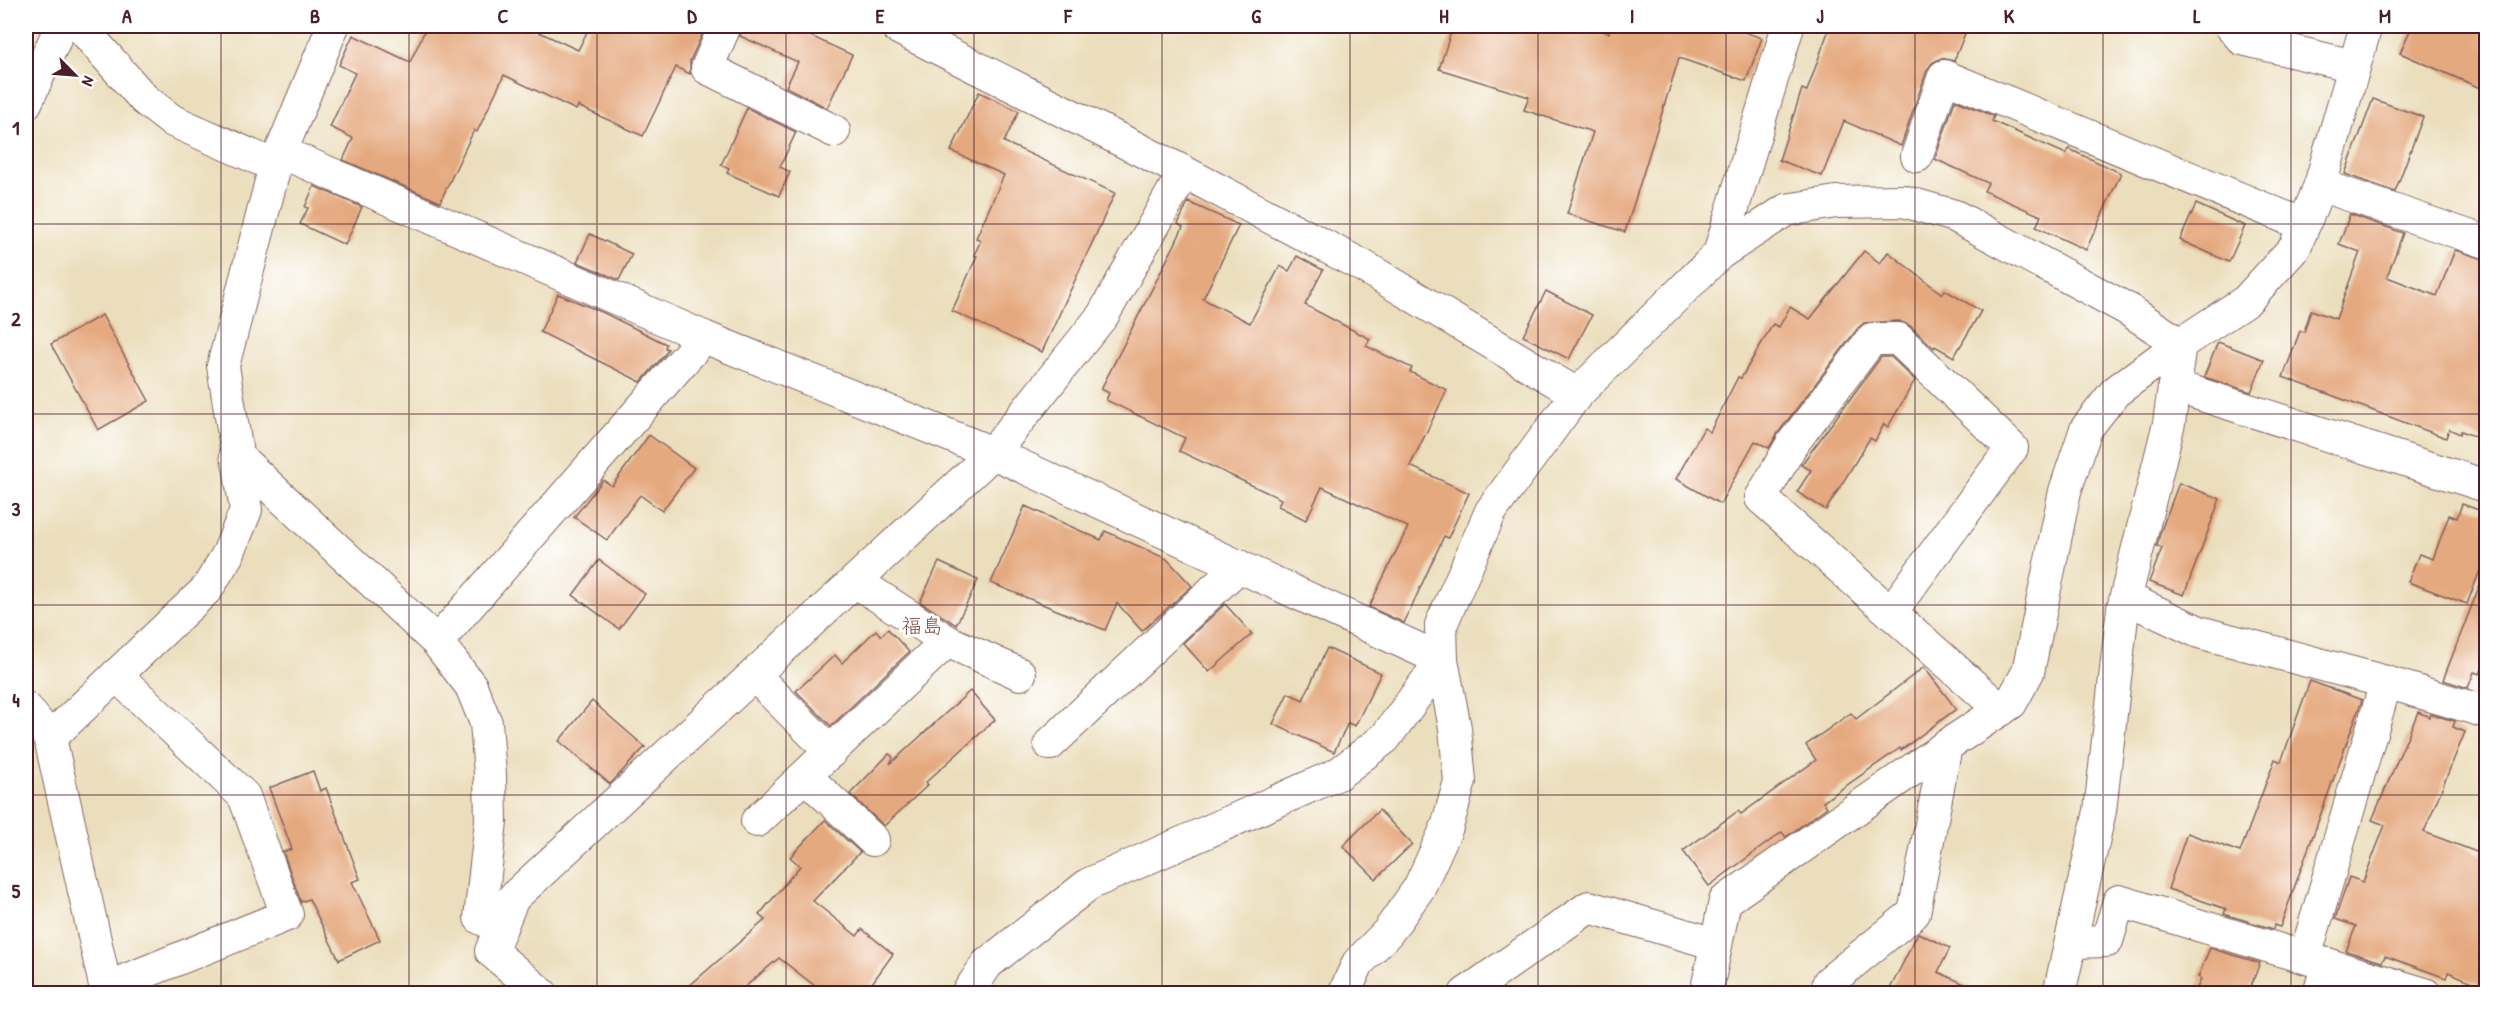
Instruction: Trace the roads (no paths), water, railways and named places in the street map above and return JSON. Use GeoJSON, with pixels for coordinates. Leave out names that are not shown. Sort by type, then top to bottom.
{"type":"FeatureCollection","features":[{"type":"Feature","properties":{"kind":"street"},"geometry":{"type":"LineString","coordinates":[[26,103],[61,26]]}},
{"type":"Feature","properties":{"kind":"street"},"geometry":{"type":"LineString","coordinates":[[80,26],[144,99],[171,120],[278,159],[704,337],[993,453],[1442,660]]}},
{"type":"Feature","properties":{"kind":"street"},"geometry":{"type":"LineString","coordinates":[[50,738],[207,589],[228,554],[246,510],[223,366],[278,159],[333,26]]}},
{"type":"Feature","properties":{"kind":"street"},"geometry":{"type":"LineString","coordinates":[[725,26],[707,68],[834,131]]}},
{"type":"Feature","properties":{"kind":"street"},"geometry":{"type":"LineString","coordinates":[[899,26],[898,28],[1184,172],[1363,266],[1577,394]]}},
{"type":"Feature","properties":{"kind":"street"},"geometry":{"type":"LineString","coordinates":[[1719,254],[1788,26]]}},
{"type":"Feature","properties":{"kind":"street"},"geometry":{"type":"LineString","coordinates":[[2231,26],[2241,39],[2354,66]]}},
{"type":"Feature","properties":{"kind":"street"},"geometry":{"type":"LineString","coordinates":[[1706,993],[1725,901],[2011,703],[2028,672],[2065,491],[2086,429],[2115,392],[2180,344],[2247,301],[2295,247],[2320,186],[2366,26]]}},
{"type":"Feature","properties":{"kind":"street"},"geometry":{"type":"LineString","coordinates":[[1917,156],[1944,76],[2304,225]]}},
{"type":"Feature","properties":{"kind":"street"},"geometry":{"type":"LineString","coordinates":[[542,993],[491,951],[513,898],[993,453],[1102,315],[1184,172]]}},
{"type":"Feature","properties":{"kind":"street"},"geometry":{"type":"LineString","coordinates":[[2320,186],[2487,242]]}},
{"type":"Feature","properties":{"kind":"street"},"geometry":{"type":"LineString","coordinates":[[1344,993],[1358,963],[1388,932],[1419,888],[1447,827],[1460,781],[1455,728],[1442,660],[1441,626],[1491,511],[1577,394],[1719,254],[1786,210],[1836,202],[1903,201],[1955,216],[2127,309],[2180,344]]}},
{"type":"Feature","properties":{"kind":"street"},"geometry":{"type":"LineString","coordinates":[[437,642],[704,337]]}},
{"type":"Feature","properties":{"kind":"street"},"geometry":{"type":"LineString","coordinates":[[1891,612],[2012,448],[1898,339],[1872,339],[1792,444],[1761,498],[2001,710]]}},
{"type":"Feature","properties":{"kind":"street"},"geometry":{"type":"LineString","coordinates":[[2059,993],[2100,811],[2126,598],[2169,423],[2180,344]]}},
{"type":"Feature","properties":{"kind":"street"},"geometry":{"type":"LineString","coordinates":[[2174,386],[2487,486]]}},
{"type":"Feature","properties":{"kind":"street"},"geometry":{"type":"LineString","coordinates":[[236,455],[437,642],[471,686],[486,723],[492,821],[480,918],[501,928]]}},
{"type":"Feature","properties":{"kind":"street"},"geometry":{"type":"LineString","coordinates":[[1050,744],[1239,566]]}},
{"type":"Feature","properties":{"kind":"street"},"geometry":{"type":"LineString","coordinates":[[855,581],[947,641],[1020,674]]}},
{"type":"Feature","properties":{"kind":"street"},"geometry":{"type":"LineString","coordinates":[[2126,598],[2199,632],[2487,712]]}},
{"type":"Feature","properties":{"kind":"street"},"geometry":{"type":"LineString","coordinates":[[757,821],[947,641]]}},
{"type":"Feature","properties":{"kind":"street"},"geometry":{"type":"LineString","coordinates":[[967,993],[987,964],[1089,884],[1338,774],[1385,738],[1442,660]]}},
{"type":"Feature","properties":{"kind":"street"},"geometry":{"type":"LineString","coordinates":[[26,708],[50,738],[106,991],[287,915],[244,796],[116,675]]}},
{"type":"Feature","properties":{"kind":"street"},"geometry":{"type":"LineString","coordinates":[[754,675],[831,752]]}},
{"type":"Feature","properties":{"kind":"street"},"geometry":{"type":"LineString","coordinates":[[2319,993],[2316,960],[2385,682]]}},
{"type":"Feature","properties":{"kind":"street"},"geometry":{"type":"LineString","coordinates":[[1826,993],[1829,982],[1914,913],[1946,746]]}},
{"type":"Feature","properties":{"kind":"street"},"geometry":{"type":"LineString","coordinates":[[805,776],[873,840]]}},
{"type":"Feature","properties":{"kind":"street"},"geometry":{"type":"LineString","coordinates":[[2071,942],[2107,941],[2119,901],[2425,993]]}},
{"type":"Feature","properties":{"kind":"street"},"geometry":{"type":"LineString","coordinates":[[1465,993],[1589,907],[1716,944]]}},
{"type":"Feature","properties":{"kind":"district","name":"福島"},"geometry":{"type":"Point","coordinates":[922,625]}}]}
